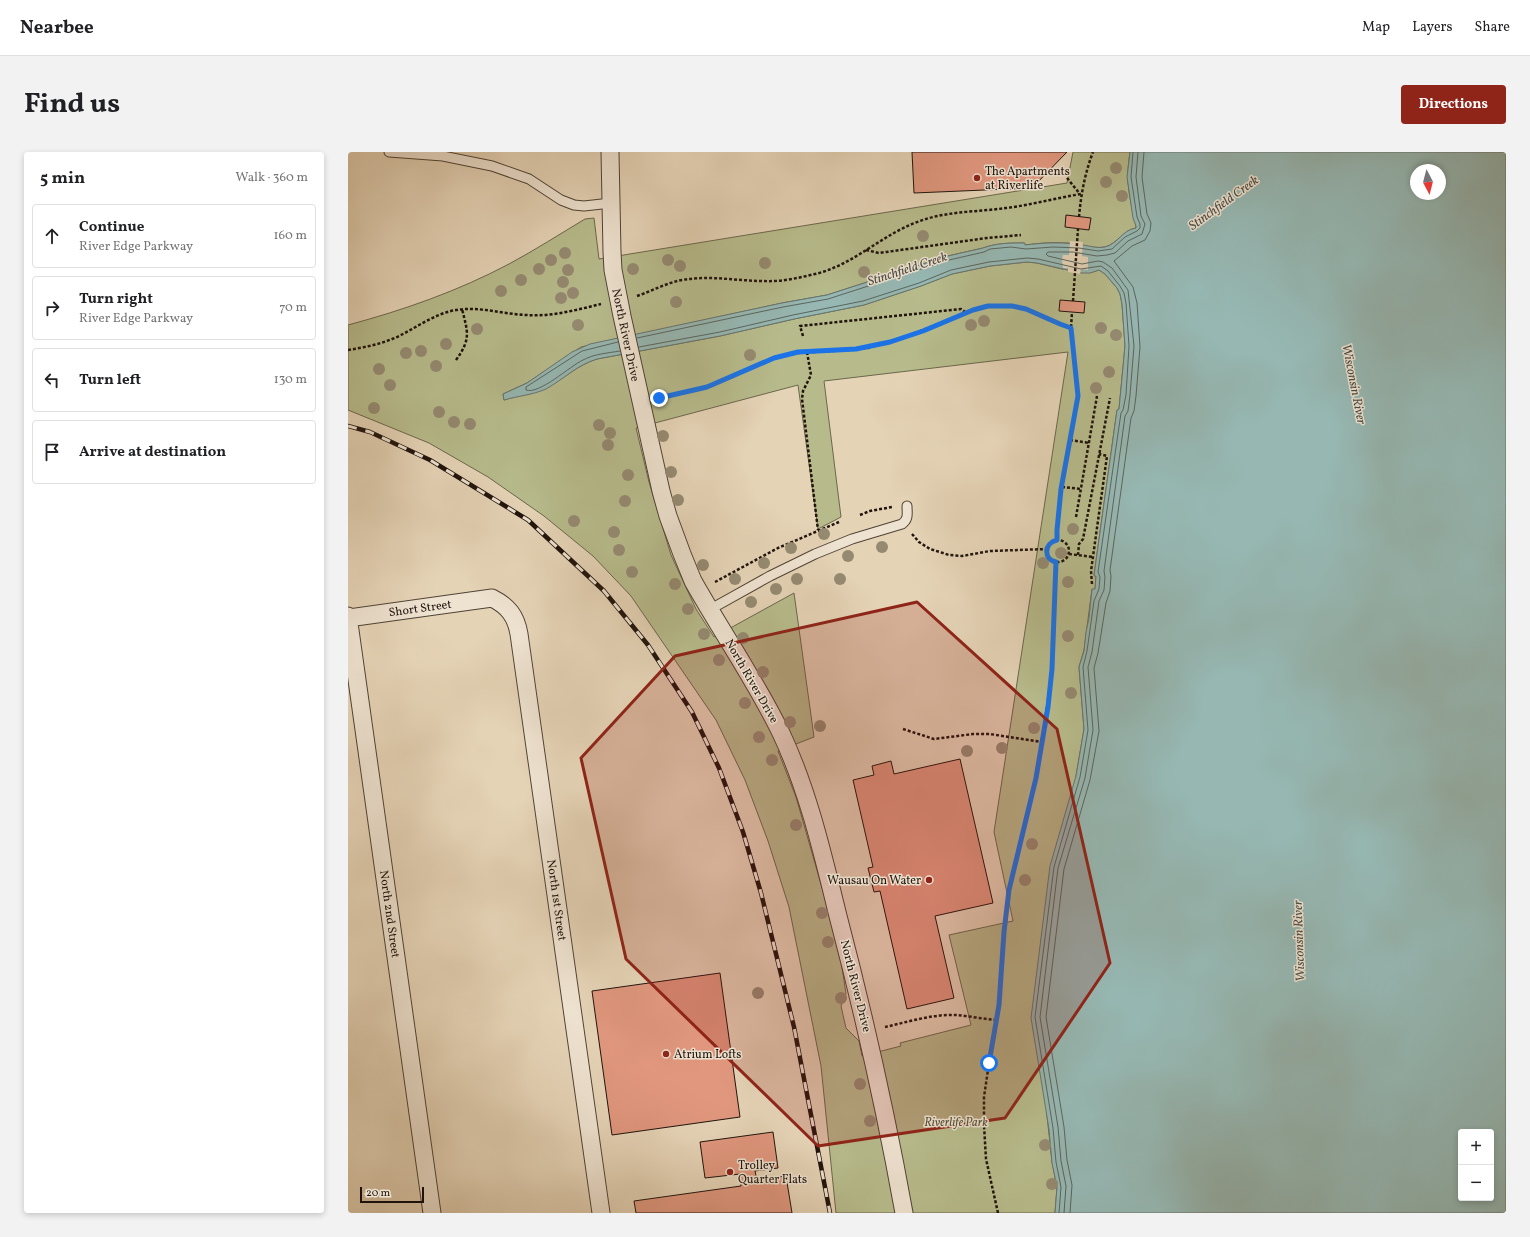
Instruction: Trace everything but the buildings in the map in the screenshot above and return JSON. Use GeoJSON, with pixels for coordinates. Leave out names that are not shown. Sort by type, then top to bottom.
{"type":"FeatureCollection","features":[{"type":"Feature","properties":{"kind":"street","name":"North River Drive"},"geometry":{"type":"LineString","coordinates":[[610,152],[613,270],[636,383],[668,516],[690,574],[709,610],[728,639],[781,732],[804,794],[818,838],[857,989],[894,1153],[904,1213]]}},
{"type":"Feature","properties":{"kind":"street","name":"Short Street"},"geometry":{"type":"LineString","coordinates":[[348,617],[492,598]]}},
{"type":"Feature","properties":{"kind":"street","name":"North 1st Street"},"geometry":{"type":"LineString","coordinates":[[492,598],[502,603],[512,612],[516,620],[519,634],[601,1213]]}},
{"type":"Feature","properties":{"kind":"street","name":"North 2nd Street"},"geometry":{"type":"LineString","coordinates":[[348,617],[432,1213]]}},
{"type":"Feature","properties":{"kind":"lane"},"geometry":{"type":"LineString","coordinates":[[389,152],[442,156],[492,166],[529,179],[560,200],[574,205],[584,206],[611,203]]}},
{"type":"Feature","properties":{"kind":"lane"},"geometry":{"type":"LineString","coordinates":[[709,610],[770,576],[815,554],[852,539],[905,522],[907,517],[906,506]]}},
{"type":"Feature","properties":{"kind":"path"},"geometry":{"type":"LineString","coordinates":[[1079,217],[1081,194],[1085,175],[1093,152]]}},
{"type":"Feature","properties":{"kind":"path"},"geometry":{"type":"LineString","coordinates":[[1067,178],[1081,194]]}},
{"type":"Feature","properties":{"kind":"path"},"geometry":{"type":"LineString","coordinates":[[630,298],[666,284],[683,280],[710,278],[778,281],[806,276],[829,270],[904,228],[930,218],[1012,207],[1081,194]]}},
{"type":"Feature","properties":{"kind":"path"},"geometry":{"type":"LineString","coordinates":[[1073,301],[1078,229]]}},
{"type":"Feature","properties":{"kind":"path"},"geometry":{"type":"LineString","coordinates":[[866,250],[886,252],[987,238],[1021,235]]}},
{"type":"Feature","properties":{"kind":"path"},"geometry":{"type":"LineString","coordinates":[[348,350],[373,345],[398,337],[440,315],[462,309],[481,309],[535,316],[566,312],[607,303]]}},
{"type":"Feature","properties":{"kind":"path"},"geometry":{"type":"LineString","coordinates":[[659,398],[700,390],[723,381],[762,362],[787,355],[807,352],[868,348],[913,334],[966,312],[988,306],[1012,306],[1026,309],[1071,328]]}},
{"type":"Feature","properties":{"kind":"path"},"geometry":{"type":"LineString","coordinates":[[456,360],[463,350],[468,331],[462,309]]}},
{"type":"Feature","properties":{"kind":"path"},"geometry":{"type":"LineString","coordinates":[[803,336],[800,326],[961,309],[966,312]]}},
{"type":"Feature","properties":{"kind":"path"},"geometry":{"type":"LineString","coordinates":[[1057,540],[1062,487],[1078,396],[1071,328],[1072,312]]}},
{"type":"Feature","properties":{"kind":"path"},"geometry":{"type":"LineString","coordinates":[[807,352],[811,375],[802,396],[818,530]]}},
{"type":"Feature","properties":{"kind":"path"},"geometry":{"type":"LineString","coordinates":[[1076,517],[1097,396]]}},
{"type":"Feature","properties":{"kind":"path"},"geometry":{"type":"LineString","coordinates":[[1078,555],[1079,544],[1083,539],[1110,398]]}},
{"type":"Feature","properties":{"kind":"path"},"geometry":{"type":"LineString","coordinates":[[1070,440],[1089,444]]}},
{"type":"Feature","properties":{"kind":"path"},"geometry":{"type":"LineString","coordinates":[[1092,584],[1091,571],[1107,456],[1099,454]]}},
{"type":"Feature","properties":{"kind":"path"},"geometry":{"type":"LineString","coordinates":[[1062,487],[1081,489]]}},
{"type":"Feature","properties":{"kind":"path"},"geometry":{"type":"LineString","coordinates":[[860,515],[886,508],[906,506]]}},
{"type":"Feature","properties":{"kind":"path"},"geometry":{"type":"LineString","coordinates":[[715,582],[778,548],[839,522]]}},
{"type":"Feature","properties":{"kind":"path"},"geometry":{"type":"LineString","coordinates":[[905,522],[913,536],[919,542],[944,555],[962,556],[990,551],[1047,549]]}},
{"type":"Feature","properties":{"kind":"path"},"geometry":{"type":"LineString","coordinates":[[1057,540],[1061,540],[1066,544],[1069,554],[1066,559],[1056,562],[1048,556],[1047,549],[1050,543],[1057,540]]}},
{"type":"Feature","properties":{"kind":"path"},"geometry":{"type":"LineString","coordinates":[[1069,554],[1093,557]]}},
{"type":"Feature","properties":{"kind":"path"},"geometry":{"type":"LineString","coordinates":[[998,1213],[988,1170],[984,1125],[986,1079],[996,1020],[1009,890],[1033,794],[1052,669],[1056,562]]}},
{"type":"Feature","properties":{"kind":"path"},"geometry":{"type":"LineString","coordinates":[[903,729],[934,739],[981,733],[1012,736],[1042,742]]}},
{"type":"Feature","properties":{"kind":"path"},"geometry":{"type":"LineString","coordinates":[[901,1024],[923,1018],[955,1015],[996,1020]]}},
{"type":"Feature","properties":{"kind":"highlighted area"},"geometry":{"type":"Polygon","coordinates":[[[917,602],[1057,729],[1110,963],[1005,1118],[818,1146],[626,959],[581,758],[675,656],[917,602]]]}},
{"type":"Feature","properties":{"kind":"green space","name":"Riverlife Park"},"geometry":{"type":"Polygon","coordinates":[[[1073,152],[1130,152],[1128,183],[1136,228],[1127,231],[1113,243],[1105,247],[1057,243],[1025,245],[1024,243],[1008,243],[993,245],[948,256],[827,295],[782,303],[581,347],[527,383],[503,394],[504,400],[531,394],[553,384],[577,368],[597,359],[720,336],[864,305],[952,274],[990,266],[1027,262],[1062,269],[1093,272],[1099,270],[1105,274],[1120,294],[1125,346],[1119,409],[1117,410],[1094,575],[1096,576],[1095,590],[1092,589],[1084,650],[1079,667],[1084,729],[1076,776],[1047,1116],[1052,1162],[1057,1187],[1055,1213],[836,1213],[821,1066],[789,907],[768,841],[745,780],[716,720],[631,596],[593,556],[544,516],[488,477],[429,443],[348,410],[348,325],[390,313],[470,283],[519,259],[585,219],[594,218],[599,259],[1067,183],[1073,152]],[[1068,352],[824,381],[841,517],[818,529],[798,385],[636,428],[649,482],[671,555],[696,609],[714,637],[794,593],[814,737],[778,751],[796,797],[839,947],[846,994],[841,1006],[846,1028],[859,1041],[862,1056],[901,1046],[900,1043],[971,1025],[949,935],[1013,921],[994,832],[1068,352]]]}},
{"type":"Feature","properties":{"kind":"water"},"geometry":{"type":"Polygon","coordinates":[[[1130,152],[1506,152],[1506,1213],[1055,1213],[1057,1187],[1052,1163],[1049,1129],[1031,1018],[1050,866],[1076,776],[1084,729],[1079,667],[1084,651],[1092,589],[1095,589],[1096,576],[1094,576],[1096,561],[1117,410],[1119,409],[1125,346],[1122,304],[1117,288],[1105,274],[1099,270],[1090,273],[1081,273],[1027,262],[990,266],[952,274],[864,305],[720,336],[597,359],[577,368],[546,389],[504,400],[503,394],[527,383],[572,352],[590,344],[782,303],[827,295],[948,256],[993,245],[1014,243],[1025,243],[1025,245],[1056,243],[1105,247],[1113,243],[1127,231],[1136,228],[1133,218],[1127,177],[1130,152]]]}},
{"type":"Feature","properties":{"kind":"pier"},"geometry":{"type":"Polygon","coordinates":[[[1070,241],[1083,242],[1082,256],[1088,257],[1088,270],[1081,269],[1080,274],[1068,272],[1068,268],[1063,268],[1063,255],[1069,255],[1070,241]]]}},
{"type":"Feature","properties":{"kind":"railway"},"geometry":{"type":"LineString","coordinates":[[348,426],[370,432],[430,460],[528,520],[604,591],[648,645],[692,712],[719,768],[743,832],[761,893],[794,1027],[830,1213]]}},
{"type":"Feature","properties":{"kind":"place","name":"The Apartments at Riverlife"},"geometry":{"type":"Point","coordinates":[977,178]}},
{"type":"Feature","properties":{"kind":"place","name":"Wausau On Water"},"geometry":{"type":"Point","coordinates":[929,880]}},
{"type":"Feature","properties":{"kind":"place","name":"Atrium Lofts"},"geometry":{"type":"Point","coordinates":[666,1054]}},
{"type":"Feature","properties":{"kind":"place","name":"Trolley Quarter Flats"},"geometry":{"type":"Point","coordinates":[730,1172]}},
{"type":"Feature","properties":{"kind":"route"},"geometry":{"type":"LineString","coordinates":[[659,398],[700,390],[723,381],[762,362],[798,352],[868,348],[890,342],[923,331],[973,310],[988,306],[1012,306],[1026,309],[1071,328],[1078,396],[1061,489],[1057,540],[1050,543],[1047,549],[1050,559],[1056,562],[1057,573],[1055,626],[1048,707],[1036,778],[1009,890],[1004,932],[999,1005],[989,1063]]}},
{"type":"Feature","properties":{"kind":"water label","name":"Stinchfield Creek"},"geometry":{"type":"Point","coordinates":[1223,202]}},
{"type":"Feature","properties":{"kind":"water label","name":"Stinchfield Creek"},"geometry":{"type":"Point","coordinates":[907,268]}},
{"type":"Feature","properties":{"kind":"water label","name":"Wisconsin River"},"geometry":{"type":"Point","coordinates":[1355,384]}},
{"type":"Feature","properties":{"kind":"water label","name":"Wisconsin River"},"geometry":{"type":"Point","coordinates":[1298,941]}}]}
